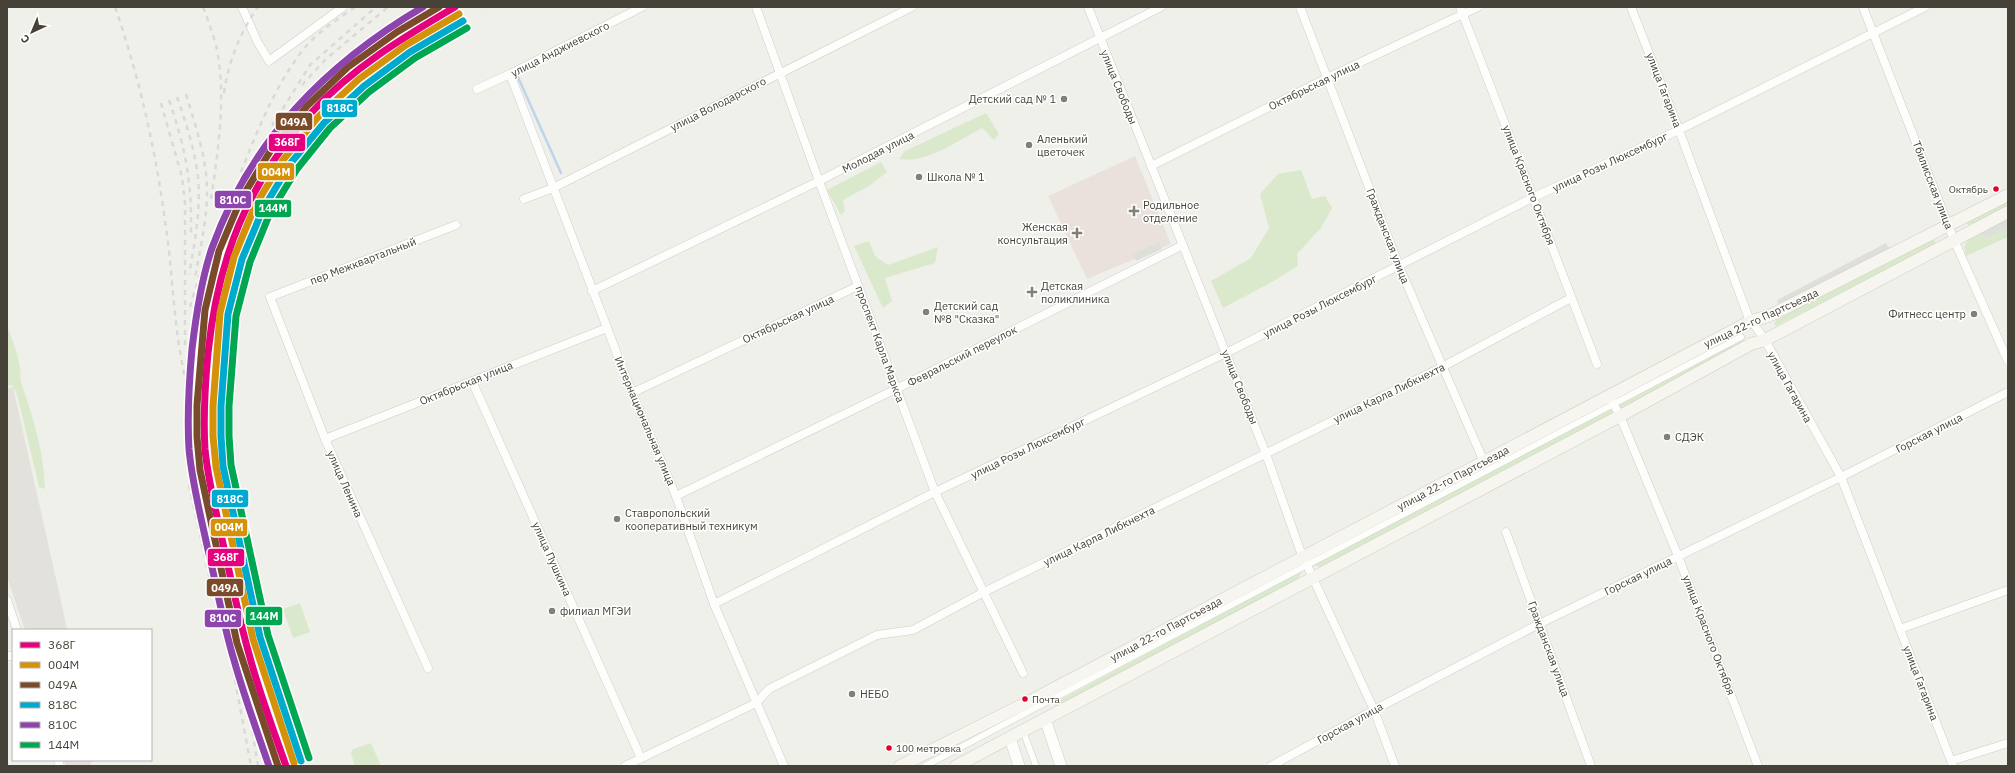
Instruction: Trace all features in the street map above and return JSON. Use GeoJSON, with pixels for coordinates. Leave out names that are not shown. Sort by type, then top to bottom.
{"type":"FeatureCollection","features":[{"type":"Feature","properties":{"kind":"main road","name":"улица 22-го Партсъезда"},"geometry":{"type":"LineString","coordinates":[[900,766],[1305,561],[1484,462],[1612,400],[1751,321],[1769,316],[2008,195]]}},
{"type":"Feature","properties":{"kind":"main road","name":"улица 22-го Партсъезда"},"geometry":{"type":"LineString","coordinates":[[956,766],[1620,416],[1751,344],[1765,340],[2008,212]]}},
{"type":"Feature","properties":{"kind":"street"},"geometry":{"type":"LineString","coordinates":[[242,7],[256,41],[269,61],[343,7]]}},
{"type":"Feature","properties":{"kind":"street","name":"улица Анджиевского"},"geometry":{"type":"LineString","coordinates":[[478,89],[642,7]]}},
{"type":"Feature","properties":{"kind":"street","name":"проспект Карла Маркса"},"geometry":{"type":"LineString","coordinates":[[756,7],[819,182],[935,492],[1023,673]]}},
{"type":"Feature","properties":{"kind":"street","name":"улица Володарского"},"geometry":{"type":"LineString","coordinates":[[524,199],[553,188],[912,7]]}},
{"type":"Feature","properties":{"kind":"street","name":"улица Свободы"},"geometry":{"type":"LineString","coordinates":[[1088,7],[1266,454],[1305,561],[1314,577],[1374,710],[1395,766]]}},
{"type":"Feature","properties":{"kind":"street","name":"Молодая улица"},"geometry":{"type":"LineString","coordinates":[[592,290],[819,182],[1160,7]]}},
{"type":"Feature","properties":{"kind":"street","name":"Гражданская улица"},"geometry":{"type":"LineString","coordinates":[[1300,7],[1399,266],[1484,462]]}},
{"type":"Feature","properties":{"kind":"street","name":"Октябрьская улица"},"geometry":{"type":"LineString","coordinates":[[1151,166],[1462,11],[1478,7]]}},
{"type":"Feature","properties":{"kind":"street","name":"улица Гагарина"},"geometry":{"type":"LineString","coordinates":[[1631,7],[1679,130],[1748,316],[1765,340],[1841,478],[1952,763]]}},
{"type":"Feature","properties":{"kind":"street","name":"Тбилисская улица"},"geometry":{"type":"LineString","coordinates":[[1863,7],[1954,240],[2008,361]]}},
{"type":"Feature","properties":{"kind":"street","name":"улица Розы Люксембург"},"geometry":{"type":"LineString","coordinates":[[714,604],[935,492],[1226,353],[1534,197],[1679,130],[1925,7]]}},
{"type":"Feature","properties":{"kind":"street","name":"улица Красного Октября"},"geometry":{"type":"LineString","coordinates":[[1462,11],[1597,364]]}},
{"type":"Feature","properties":{"kind":"street","name":"Интернациональная улица"},"geometry":{"type":"LineString","coordinates":[[510,74],[632,393],[676,496],[714,604],[784,766]]}},
{"type":"Feature","properties":{"kind":"street","name":"пер Межквартальный"},"geometry":{"type":"LineString","coordinates":[[270,297],[456,225]]}},
{"type":"Feature","properties":{"kind":"street","name":"Февральский переулок"},"geometry":{"type":"LineString","coordinates":[[676,496],[896,389],[1183,245]]}},
{"type":"Feature","properties":{"kind":"street","name":"Октябрьская улица"},"geometry":{"type":"LineString","coordinates":[[632,393],[858,286]]}},
{"type":"Feature","properties":{"kind":"street","name":"улица Ленина"},"geometry":{"type":"LineString","coordinates":[[270,297],[325,439],[428,668]]}},
{"type":"Feature","properties":{"kind":"street","name":"улица Карла Либкнехта"},"geometry":{"type":"LineString","coordinates":[[625,766],[756,704],[769,689],[877,635],[914,630],[984,592],[1442,367],[1571,298]]}},
{"type":"Feature","properties":{"kind":"street","name":"Октябрьская улица"},"geometry":{"type":"LineString","coordinates":[[325,439],[607,328]]}},
{"type":"Feature","properties":{"kind":"street"},"geometry":{"type":"LineString","coordinates":[[925,766],[1305,561],[1612,400],[1741,337]]}},
{"type":"Feature","properties":{"kind":"street","name":"улица Пушкина"},"geometry":{"type":"LineString","coordinates":[[472,381],[641,758]]}},
{"type":"Feature","properties":{"kind":"street","name":"Горская улица"},"geometry":{"type":"LineString","coordinates":[[1271,766],[1374,710],[1539,624],[1841,478],[2008,392]]}},
{"type":"Feature","properties":{"kind":"street","name":"улица Красного Октября"},"geometry":{"type":"LineString","coordinates":[[1612,400],[1678,556],[1758,766]]}},
{"type":"Feature","properties":{"kind":"street","name":"Гражданская улица"},"geometry":{"type":"LineString","coordinates":[[1506,532],[1591,766]]}},
{"type":"Feature","properties":{"kind":"street"},"geometry":{"type":"LineString","coordinates":[[1900,629],[2008,590]]}},
{"type":"Feature","properties":{"kind":"street"},"geometry":{"type":"LineString","coordinates":[[7,600],[17,629]]}},
{"type":"Feature","properties":{"kind":"street"},"geometry":{"type":"LineString","coordinates":[[1045,719],[1060,766]]}},
{"type":"Feature","properties":{"kind":"street"},"geometry":{"type":"LineString","coordinates":[[1023,731],[1036,766]]}},
{"type":"Feature","properties":{"kind":"street"},"geometry":{"type":"LineString","coordinates":[[1010,738],[1019,766]]}},
{"type":"Feature","properties":{"kind":"street"},"geometry":{"type":"LineString","coordinates":[[1952,763],[2008,743]]}},
{"type":"Feature","properties":{"kind":"shaded area"},"geometry":{"type":"Polygon","coordinates":[[[1135,156],[1171,244],[1087,279],[1048,196],[1135,156]]]}},
{"type":"Feature","properties":{"kind":"shaded area"},"geometry":{"type":"Polygon","coordinates":[[[2008,218],[2008,229],[1986,239],[1979,233],[2008,218]]]}},
{"type":"Feature","properties":{"kind":"shaded area"},"geometry":{"type":"Polygon","coordinates":[[[1159,242],[1162,249],[1136,261],[1133,254],[1159,242]]]}},
{"type":"Feature","properties":{"kind":"shaded area"},"geometry":{"type":"Polygon","coordinates":[[[1886,243],[1890,249],[1779,306],[1777,300],[1886,243]]]}},
{"type":"Feature","properties":{"kind":"shaded area"},"geometry":{"type":"Polygon","coordinates":[[[13,387],[67,629],[25,629],[7,577],[7,389],[13,387]]]}},
{"type":"Feature","properties":{"kind":"shaded area"},"geometry":{"type":"Polygon","coordinates":[[[64,761],[91,761],[91,766],[66,766],[64,761]]]}},
{"type":"Feature","properties":{"kind":"green space"},"geometry":{"type":"Polygon","coordinates":[[[986,113],[999,134],[994,140],[982,128],[931,155],[909,160],[899,159],[905,151],[986,113]]]}},
{"type":"Feature","properties":{"kind":"green space"},"geometry":{"type":"Polygon","coordinates":[[[881,162],[887,172],[869,186],[843,200],[845,211],[841,215],[827,190],[881,162]]]}},
{"type":"Feature","properties":{"kind":"green space"},"geometry":{"type":"Polygon","coordinates":[[[1301,170],[1312,199],[1325,196],[1332,208],[1321,228],[1297,254],[1298,266],[1272,282],[1223,308],[1211,281],[1251,258],[1269,228],[1260,194],[1278,174],[1301,170]]]}},
{"type":"Feature","properties":{"kind":"green space"},"geometry":{"type":"Polygon","coordinates":[[[2008,200],[2008,207],[1978,222],[1968,225],[1967,221],[2008,200]]]}},
{"type":"Feature","properties":{"kind":"green space"},"geometry":{"type":"Polygon","coordinates":[[[2008,229],[2008,237],[1966,256],[1964,247],[1970,237],[1978,233],[1986,239],[2008,229]]]}},
{"type":"Feature","properties":{"kind":"green space"},"geometry":{"type":"Polygon","coordinates":[[[1933,239],[1936,242],[1933,246],[1776,326],[1774,324],[1777,319],[1933,239]]]}},
{"type":"Feature","properties":{"kind":"green space"},"geometry":{"type":"Polygon","coordinates":[[[869,241],[875,256],[888,265],[938,247],[935,263],[885,278],[892,301],[883,308],[854,246],[869,241]]]}},
{"type":"Feature","properties":{"kind":"green space"},"geometry":{"type":"Polygon","coordinates":[[[7,326],[16,351],[20,367],[21,382],[37,435],[43,462],[45,489],[39,487],[17,394],[12,385],[7,386],[7,326]]]}},
{"type":"Feature","properties":{"kind":"green space"},"geometry":{"type":"Polygon","coordinates":[[[1739,340],[1745,340],[1746,342],[1619,410],[1616,406],[1739,340]]]}},
{"type":"Feature","properties":{"kind":"green space"},"geometry":{"type":"Polygon","coordinates":[[[1611,409],[1613,413],[1320,567],[1313,565],[1611,409]]]}},
{"type":"Feature","properties":{"kind":"green space"},"geometry":{"type":"Polygon","coordinates":[[[1302,571],[1297,581],[1057,708],[1054,703],[1302,571]]]}},
{"type":"Feature","properties":{"kind":"green space"},"geometry":{"type":"Polygon","coordinates":[[[300,603],[310,632],[293,638],[283,609],[300,603]]]}},
{"type":"Feature","properties":{"kind":"green space"},"geometry":{"type":"Polygon","coordinates":[[[371,743],[381,766],[355,766],[351,754],[353,749],[371,743]]]}},
{"type":"Feature","properties":{"kind":"waterway"},"geometry":{"type":"LineString","coordinates":[[444,17],[454,18]]}},
{"type":"Feature","properties":{"kind":"waterway"},"geometry":{"type":"LineString","coordinates":[[517,75],[561,173]]}},
{"type":"Feature","properties":{"kind":"railway"},"geometry":{"type":"LineString","coordinates":[[115,7],[132,61],[152,144],[168,243],[180,351],[198,443]]}},
{"type":"Feature","properties":{"kind":"railway"},"geometry":{"type":"LineString","coordinates":[[203,7],[216,45],[221,83],[220,122],[211,200]]}},
{"type":"Feature","properties":{"kind":"railway"},"geometry":{"type":"LineString","coordinates":[[224,93],[228,70],[240,37],[258,7]]}},
{"type":"Feature","properties":{"kind":"railway"},"geometry":{"type":"LineString","coordinates":[[241,172],[268,108],[293,64],[314,38],[355,7]]}},
{"type":"Feature","properties":{"kind":"railway"},"geometry":{"type":"LineString","coordinates":[[272,126],[310,65],[376,7]]}},
{"type":"Feature","properties":{"kind":"railway"},"geometry":{"type":"LineString","coordinates":[[302,85],[326,59],[388,7]]}},
{"type":"Feature","properties":{"kind":"railway"},"geometry":{"type":"LineString","coordinates":[[190,307],[201,270],[231,200],[250,166],[271,135],[295,105],[321,78],[351,53],[388,28],[426,7]]}},
{"type":"Feature","properties":{"kind":"railway"},"geometry":{"type":"LineString","coordinates":[[186,94],[203,154],[207,187],[206,213],[195,278]]}},
{"type":"Feature","properties":{"kind":"railway"},"geometry":{"type":"LineString","coordinates":[[177,97],[187,127],[197,167],[199,189],[198,214],[189,274]]}},
{"type":"Feature","properties":{"kind":"railway"},"geometry":{"type":"LineString","coordinates":[[169,100],[180,135],[187,166],[191,235]]}},
{"type":"Feature","properties":{"kind":"railway"},"geometry":{"type":"LineString","coordinates":[[161,103],[182,177],[185,203],[185,347]]}},
{"type":"Feature","properties":{"kind":"railway"},"geometry":{"type":"LineString","coordinates":[[189,485],[212,589],[230,654],[251,766]]}},
{"type":"Feature","properties":{"kind":"railway"},"geometry":{"type":"LineString","coordinates":[[246,692],[258,766]]}},
{"type":"Feature","properties":{"kind":"transit line","name":"810С"},"geometry":{"type":"LineString","coordinates":[[269,766],[242,687],[230,646],[197,500],[190,462],[188,424],[190,374],[199,298],[208,260],[228,209],[248,173],[270,139],[296,108],[324,80],[388,29],[423,7]]}},
{"type":"Feature","properties":{"kind":"transit line","name":"049А"},"geometry":{"type":"LineString","coordinates":[[278,766],[237,643],[200,470],[197,437],[197,405],[205,310],[219,251],[241,199],[271,150],[307,106],[348,67],[397,32],[439,7]]}},
{"type":"Feature","properties":{"kind":"transit line","name":"368Г"},"geometry":{"type":"LineString","coordinates":[[286,766],[245,641],[206,461],[204,425],[206,377],[208,353],[219,285],[239,224],[253,195],[269,167],[311,113],[344,82],[379,54],[455,7]]}},
{"type":"Feature","properties":{"kind":"transit line","name":"004М"},"geometry":{"type":"LineString","coordinates":[[294,763],[253,639],[216,467],[213,436],[213,406],[220,313],[234,257],[255,206],[283,160],[318,117],[359,79],[406,45],[459,14]]}},
{"type":"Feature","properties":{"kind":"transit line","name":"818С"},"geometry":{"type":"LineString","coordinates":[[301,761],[260,637],[223,466],[221,406],[228,314],[242,259],[263,209],[290,164],[324,123],[364,86],[410,52],[463,21]]}},
{"type":"Feature","properties":{"kind":"transit line","name":"144М"},"geometry":{"type":"LineString","coordinates":[[309,758],[268,635],[231,465],[229,406],[236,316],[250,262],[270,213],[297,169],[330,128],[369,92],[415,58],[467,28]]}},
{"type":"Feature","properties":{"kind":"place","name":"Детский сад № 1"},"geometry":{"type":"Point","coordinates":[1064,99]}},
{"type":"Feature","properties":{"kind":"place","name":"Аленький цветочек"},"geometry":{"type":"Point","coordinates":[1029,145]}},
{"type":"Feature","properties":{"kind":"place","name":"Школа № 1"},"geometry":{"type":"Point","coordinates":[919,177]}},
{"type":"Feature","properties":{"kind":"place","name":"Октябрь"},"geometry":{"type":"Point","coordinates":[1996,189]}},
{"type":"Feature","properties":{"kind":"place","name":"Родильное отделение"},"geometry":{"type":"Point","coordinates":[1134,211]}},
{"type":"Feature","properties":{"kind":"place","name":"Женская консультация"},"geometry":{"type":"Point","coordinates":[1077,233]}},
{"type":"Feature","properties":{"kind":"place","name":"Детская поликлиника"},"geometry":{"type":"Point","coordinates":[1032,292]}},
{"type":"Feature","properties":{"kind":"place","name":"Детский сад №8 \"Сказка\""},"geometry":{"type":"Point","coordinates":[926,312]}},
{"type":"Feature","properties":{"kind":"place","name":"Фитнесс центр"},"geometry":{"type":"Point","coordinates":[1974,314]}},
{"type":"Feature","properties":{"kind":"place","name":"СДЭК"},"geometry":{"type":"Point","coordinates":[1667,437]}},
{"type":"Feature","properties":{"kind":"place","name":"Ставропольский кооперативный техникум"},"geometry":{"type":"Point","coordinates":[617,519]}},
{"type":"Feature","properties":{"kind":"place","name":"филиал МГЭИ"},"geometry":{"type":"Point","coordinates":[552,611]}},
{"type":"Feature","properties":{"kind":"place","name":"НЕБО"},"geometry":{"type":"Point","coordinates":[852,694]}},
{"type":"Feature","properties":{"kind":"place","name":"Почта"},"geometry":{"type":"Point","coordinates":[1025,699]}},
{"type":"Feature","properties":{"kind":"place","name":"100 метровка"},"geometry":{"type":"Point","coordinates":[889,748]}}]}
